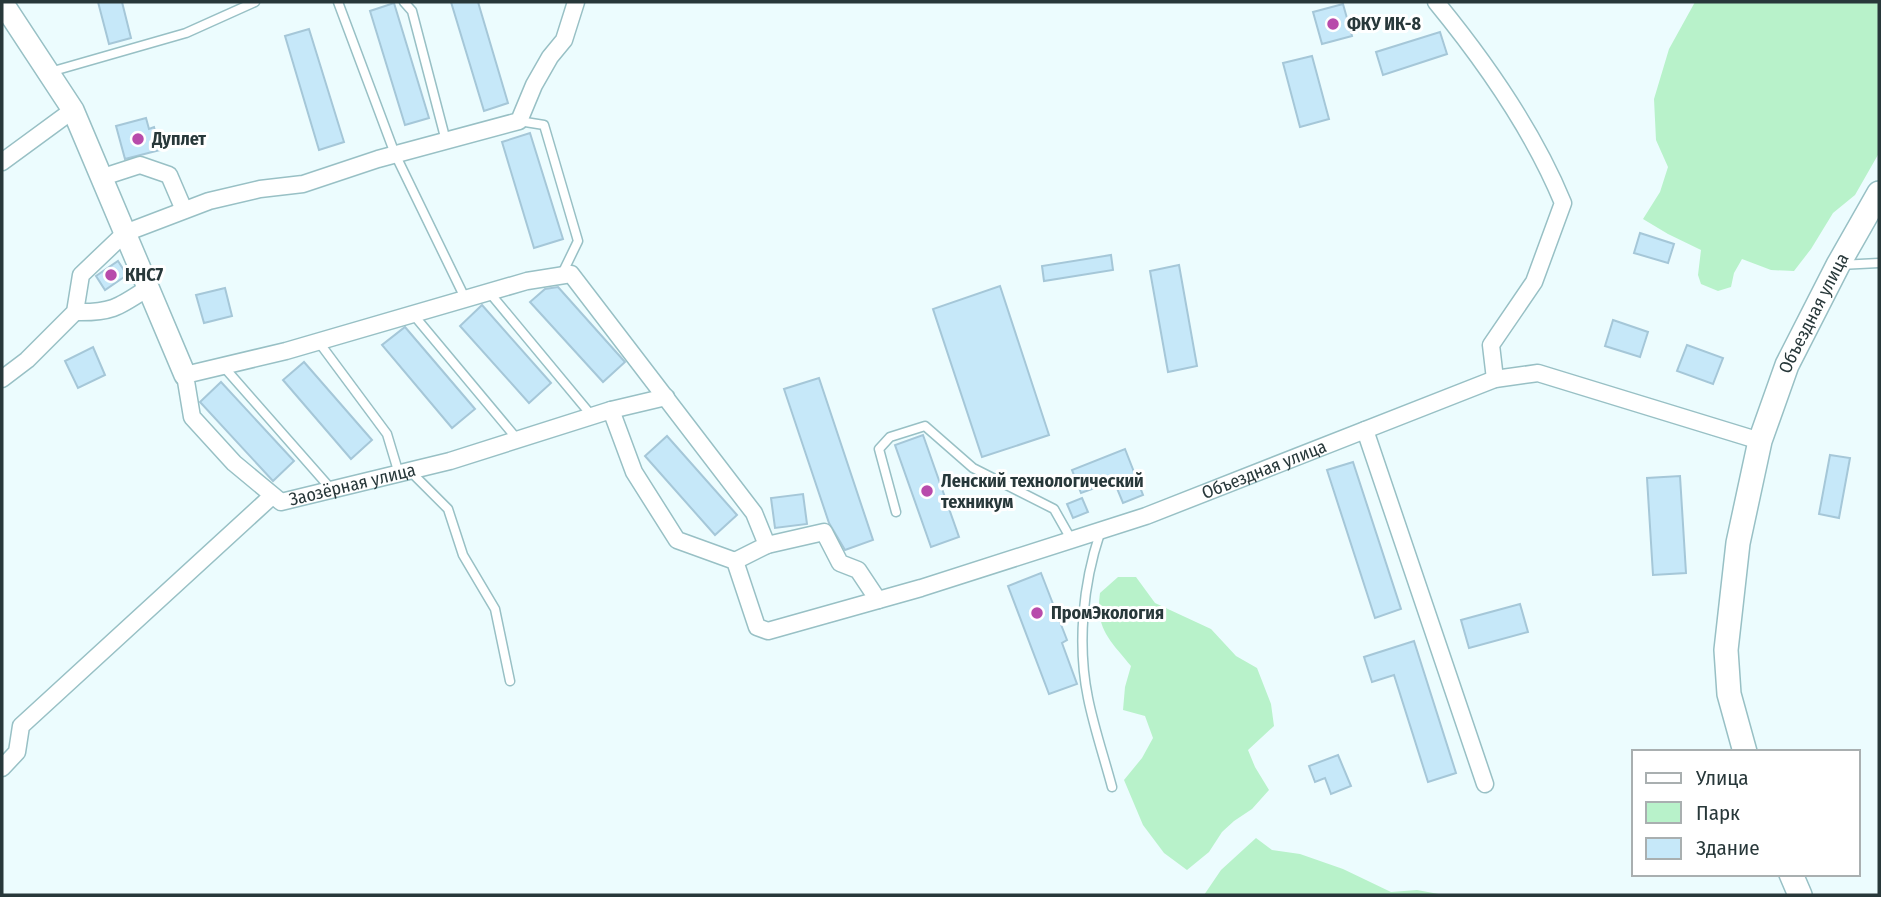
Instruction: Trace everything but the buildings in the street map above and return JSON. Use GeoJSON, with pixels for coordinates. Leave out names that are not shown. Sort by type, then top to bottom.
{"type":"FeatureCollection","features":[{"type":"Feature","properties":{"kind":"main road","name":"Объездная улица"},"geometry":{"type":"LineString","coordinates":[[1744,750],[1729,694],[1726,650],[1738,543],[1760,441],[1787,365],[1838,265],[1879,193]]}},
{"type":"Feature","properties":{"kind":"main road"},"geometry":{"type":"LineString","coordinates":[[1792,876],[1800,895]]}},
{"type":"Feature","properties":{"kind":"street","name":"Заозёрная улица"},"geometry":{"type":"LineString","coordinates":[[2,2],[73,110],[185,375],[192,417],[234,463],[281,502],[450,461],[611,410],[666,397]]}},
{"type":"Feature","properties":{"kind":"street"},"geometry":{"type":"LineString","coordinates":[[2,379],[27,360],[75,312],[80,275],[125,233],[209,201],[260,188],[303,184],[395,154],[519,121],[540,76],[564,40],[576,2]]}},
{"type":"Feature","properties":{"kind":"street"},"geometry":{"type":"LineString","coordinates":[[1436,2],[1470,44],[1521,121],[1563,203],[1534,282],[1491,345],[1495,379]]}},
{"type":"Feature","properties":{"kind":"street"},"geometry":{"type":"LineString","coordinates":[[2,162],[73,110]]}},
{"type":"Feature","properties":{"kind":"street"},"geometry":{"type":"LineString","coordinates":[[103,177],[140,165],[169,175],[184,210]]}},
{"type":"Feature","properties":{"kind":"street"},"geometry":{"type":"LineString","coordinates":[[185,375],[318,341],[527,281],[571,274],[754,513],[767,545]]}},
{"type":"Feature","properties":{"kind":"street"},"geometry":{"type":"LineString","coordinates":[[75,312],[102,313],[124,304],[149,287]]}},
{"type":"Feature","properties":{"kind":"street","name":"Объездная улица"},"geometry":{"type":"LineString","coordinates":[[736,561],[757,627],[768,631],[878,600],[1146,516],[1495,379],[1538,373],[1760,441]]}},
{"type":"Feature","properties":{"kind":"street"},"geometry":{"type":"LineString","coordinates":[[611,410],[634,472],[677,540],[736,561],[767,545],[824,532],[840,563],[858,570],[878,600]]}},
{"type":"Feature","properties":{"kind":"street"},"geometry":{"type":"LineString","coordinates":[[1365,430],[1485,784]]}},
{"type":"Feature","properties":{"kind":"street"},"geometry":{"type":"LineString","coordinates":[[2,768],[17,752],[21,726],[272,496]]}},
{"type":"Feature","properties":{"kind":"lane"},"geometry":{"type":"LineString","coordinates":[[48,72],[186,33],[255,2]]}},
{"type":"Feature","properties":{"kind":"lane"},"geometry":{"type":"LineString","coordinates":[[339,2],[395,154],[465,298]]}},
{"type":"Feature","properties":{"kind":"lane"},"geometry":{"type":"LineString","coordinates":[[404,2],[412,11],[446,141]]}},
{"type":"Feature","properties":{"kind":"lane"},"geometry":{"type":"LineString","coordinates":[[519,121],[544,125],[578,241],[562,276]]}},
{"type":"Feature","properties":{"kind":"lane"},"geometry":{"type":"LineString","coordinates":[[1838,265],[1879,263]]}},
{"type":"Feature","properties":{"kind":"lane"},"geometry":{"type":"LineString","coordinates":[[489,292],[592,416]]}},
{"type":"Feature","properties":{"kind":"lane"},"geometry":{"type":"LineString","coordinates":[[412,313],[518,440]]}},
{"type":"Feature","properties":{"kind":"lane"},"geometry":{"type":"LineString","coordinates":[[318,341],[387,434],[405,472],[448,509],[463,555],[495,609],[510,681]]}},
{"type":"Feature","properties":{"kind":"lane"},"geometry":{"type":"LineString","coordinates":[[223,366],[332,490]]}},
{"type":"Feature","properties":{"kind":"lane"},"geometry":{"type":"LineString","coordinates":[[896,512],[878,449],[890,437],[925,426],[973,468],[1054,509],[1071,539]]}},
{"type":"Feature","properties":{"kind":"lane"},"geometry":{"type":"LineString","coordinates":[[1101,530],[1089,565],[1084,599],[1083,648],[1087,695],[1112,787]]}},
{"type":"Feature","properties":{"kind":"green space"},"geometry":{"type":"Polygon","coordinates":[[[1695,2],[1879,2],[1879,153],[1855,195],[1833,213],[1794,271],[1771,270],[1742,259],[1734,273],[1731,287],[1718,291],[1701,284],[1698,275],[1701,250],[1643,219],[1660,192],[1668,167],[1656,140],[1654,99],[1669,49],[1695,2]]]}},
{"type":"Feature","properties":{"kind":"green space"},"geometry":{"type":"Polygon","coordinates":[[[1118,577],[1136,577],[1155,603],[1211,629],[1236,656],[1257,668],[1271,704],[1274,726],[1248,750],[1269,790],[1252,809],[1222,832],[1209,852],[1187,870],[1164,853],[1143,825],[1124,780],[1142,758],[1153,738],[1145,716],[1123,710],[1125,687],[1131,666],[1106,633],[1100,616],[1100,593],[1118,577]]]}},
{"type":"Feature","properties":{"kind":"green space"},"geometry":{"type":"Polygon","coordinates":[[[1256,838],[1272,850],[1300,854],[1343,869],[1391,892],[1417,890],[1444,895],[1204,895],[1221,870],[1256,838]]]}},
{"type":"Feature","properties":{"kind":"place","name":"ФКУ ИК-8"},"geometry":{"type":"Point","coordinates":[1333,24]}},
{"type":"Feature","properties":{"kind":"place","name":"Дуплет"},"geometry":{"type":"Point","coordinates":[138,139]}},
{"type":"Feature","properties":{"kind":"place","name":"КНС7"},"geometry":{"type":"Point","coordinates":[111,275]}},
{"type":"Feature","properties":{"kind":"place","name":"Ленский технологический техникум"},"geometry":{"type":"Point","coordinates":[927,491]}},
{"type":"Feature","properties":{"kind":"place","name":"ПромЭкология"},"geometry":{"type":"Point","coordinates":[1037,613]}}]}
